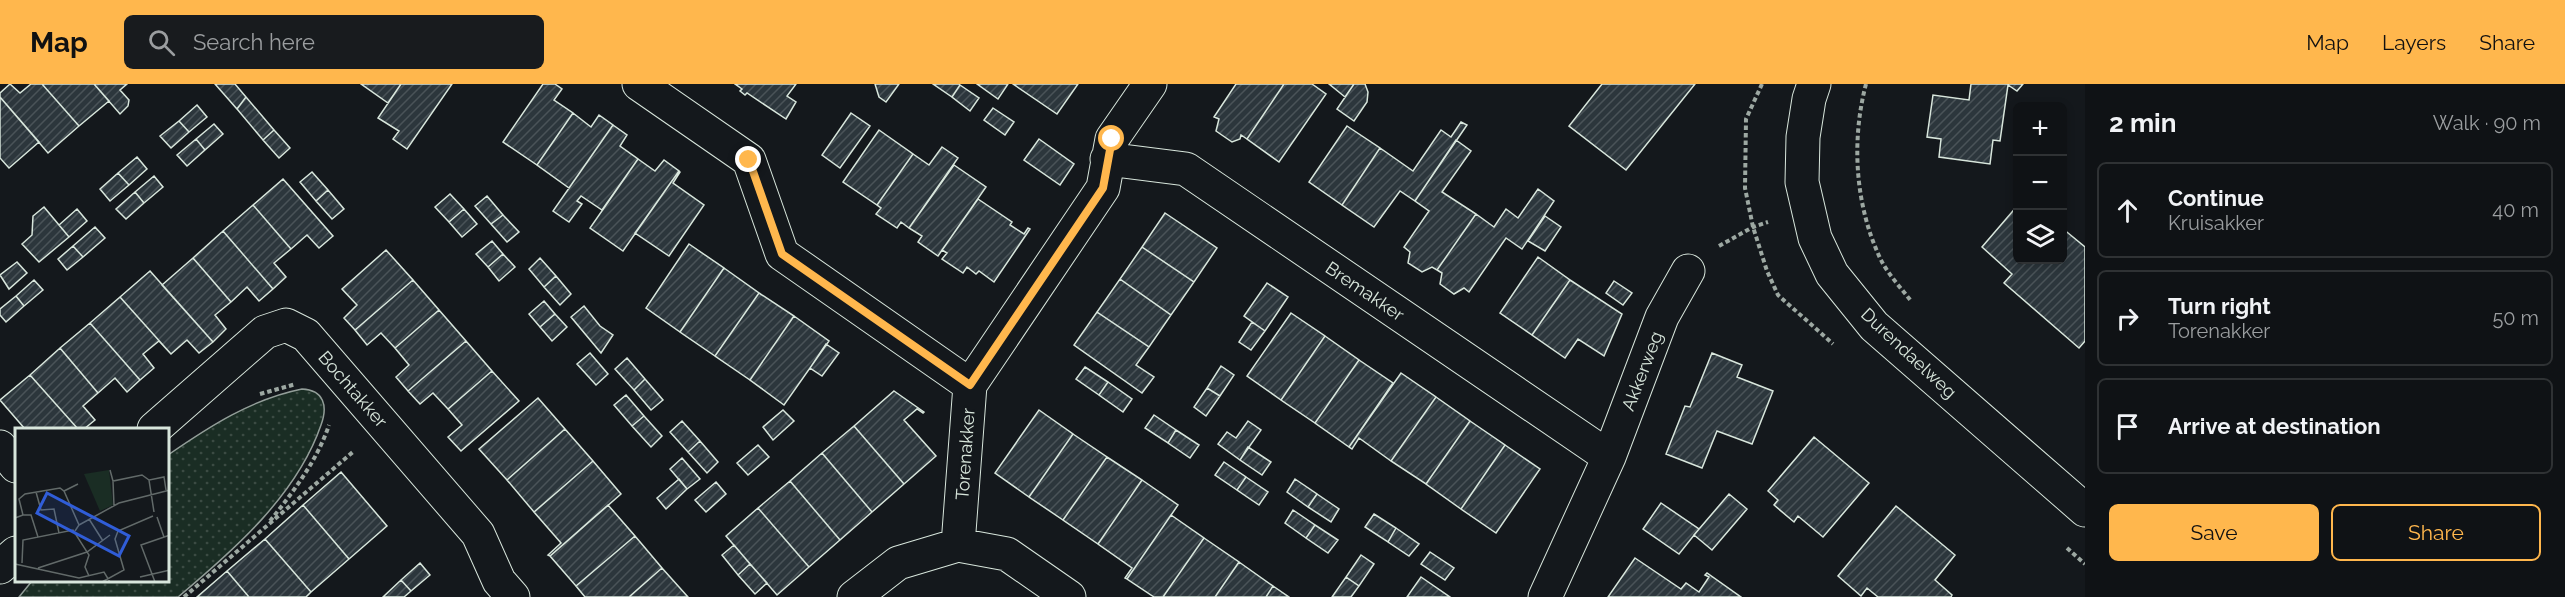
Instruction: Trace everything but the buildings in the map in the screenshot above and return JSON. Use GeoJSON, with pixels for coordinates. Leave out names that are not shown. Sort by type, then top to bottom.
{"type":"FeatureCollection","features":[{"type":"Feature","properties":{"kind":"street"},"geometry":{"type":"LineString","coordinates":[[970,385],[1103,188],[1112,139],[1150,84]]}},
{"type":"Feature","properties":{"kind":"street","name":"Durendaelweg"},"geometry":{"type":"LineString","coordinates":[[1814,84],[1809,99],[1803,137],[1802,182],[1815,238],[1832,274],[1874,326],[2085,510]]}},
{"type":"Feature","properties":{"kind":"street","name":"Torenakker"},"geometry":{"type":"LineString","coordinates":[[644,85],[749,160],[782,254],[970,385],[958,545]]}},
{"type":"Feature","properties":{"kind":"street","name":"Bremakker"},"geometry":{"type":"LineString","coordinates":[[1107,159],[1186,169],[1609,457]]}},
{"type":"Feature","properties":{"kind":"street","name":"Akkerweg"},"geometry":{"type":"LineString","coordinates":[[1545,597],[1609,457],[1662,317],[1689,271]]}},
{"type":"Feature","properties":{"kind":"street","name":"Bochtakker"},"geometry":{"type":"LineString","coordinates":[[155,428],[265,332],[286,325],[306,335],[335,384],[384,425],[478,534],[499,581],[513,597]]}},
{"type":"Feature","properties":{"kind":"street"},"geometry":{"type":"LineString","coordinates":[[0,447],[15,465]]}},
{"type":"Feature","properties":{"kind":"street"},"geometry":{"type":"LineString","coordinates":[[854,597],[898,563],[958,545],[1007,555],[1069,597]]}},
{"type":"Feature","properties":{"kind":"street"},"geometry":{"type":"LineString","coordinates":[[0,567],[15,554]]}},
{"type":"Feature","properties":{"kind":"path"},"geometry":{"type":"LineString","coordinates":[[1866,84],[1857,138],[1860,200],[1881,261],[1912,302]]}},
{"type":"Feature","properties":{"kind":"path"},"geometry":{"type":"LineString","coordinates":[[1689,271],[1713,249],[1753,227],[1807,211]]}},
{"type":"Feature","properties":{"kind":"path"},"geometry":{"type":"LineString","coordinates":[[257,395],[302,383],[322,386],[335,384],[332,399],[333,410],[325,436],[296,488],[264,528]]}},
{"type":"Feature","properties":{"kind":"path"},"geometry":{"type":"LineString","coordinates":[[184,597],[384,425]]}},
{"type":"Feature","properties":{"kind":"green space"},"geometry":{"type":"Polygon","coordinates":[[[302,389],[309,390],[315,392],[322,400],[323,418],[310,451],[280,498],[262,520],[178,597],[19,597],[31,582],[170,582],[170,454],[232,415],[266,399],[302,389]]]}},
{"type":"Feature","properties":{"kind":"route"},"geometry":{"type":"LineString","coordinates":[[749,160],[782,254],[970,385],[1103,188],[1112,139]]}}]}
